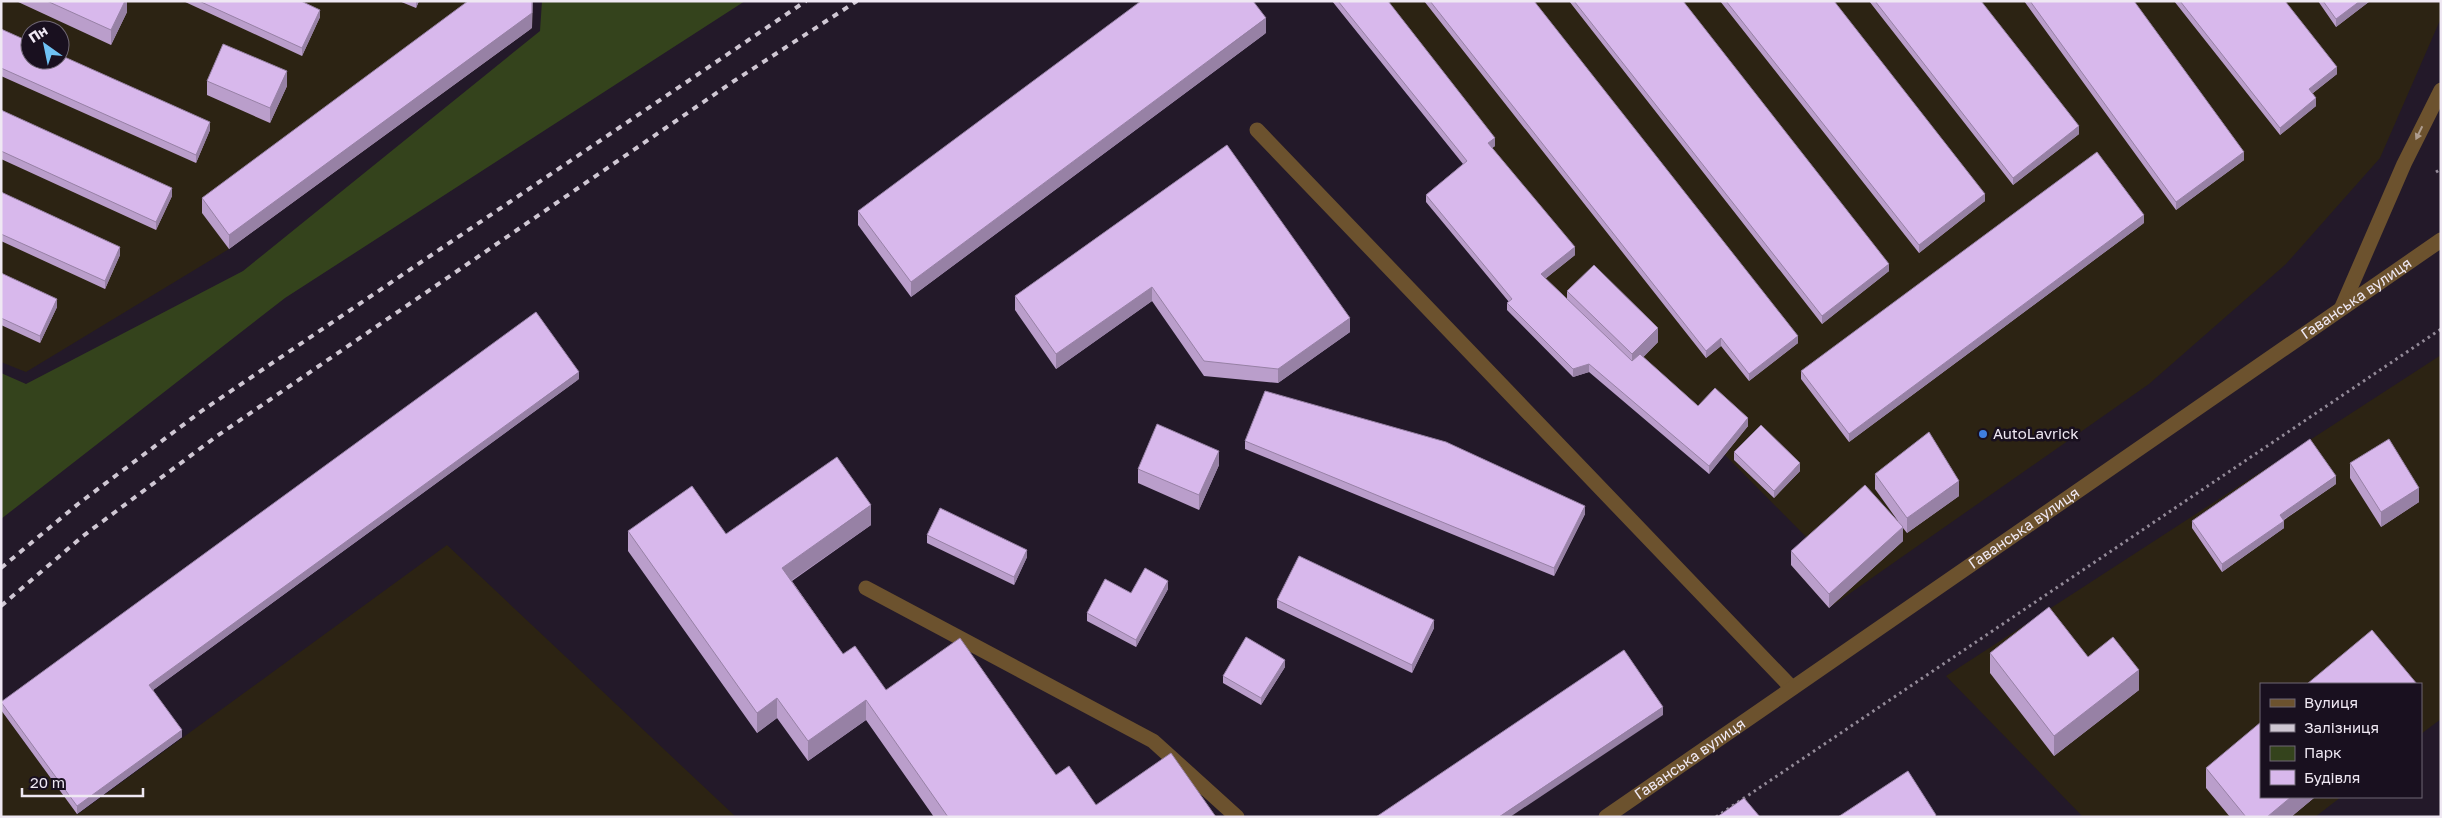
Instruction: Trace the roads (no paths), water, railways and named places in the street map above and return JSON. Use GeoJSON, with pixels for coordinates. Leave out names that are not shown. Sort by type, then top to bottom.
{"type":"FeatureCollection","features":[{"type":"Feature","properties":{"kind":"street"},"geometry":{"type":"LineString","coordinates":[[2342,307],[2404,164],[2441,90]]}},
{"type":"Feature","properties":{"kind":"street"},"geometry":{"type":"LineString","coordinates":[[1257,130],[1792,688]]}},
{"type":"Feature","properties":{"kind":"street","name":"Гаванська вулиця"},"geometry":{"type":"LineString","coordinates":[[1606,817],[2441,240]]}},
{"type":"Feature","properties":{"kind":"street"},"geometry":{"type":"LineString","coordinates":[[866,588],[1153,741],[1237,817]]}},
{"type":"Feature","properties":{"kind":"railway"},"geometry":{"type":"LineString","coordinates":[[1,568],[78,504],[203,410],[806,1]]}},
{"type":"Feature","properties":{"kind":"railway"},"geometry":{"type":"LineString","coordinates":[[1,606],[83,536],[217,436],[734,81],[857,1]]}},
{"type":"Feature","properties":{"kind":"place","name":"AutoLavrick"},"geometry":{"type":"Point","coordinates":[1983,434]}}]}
